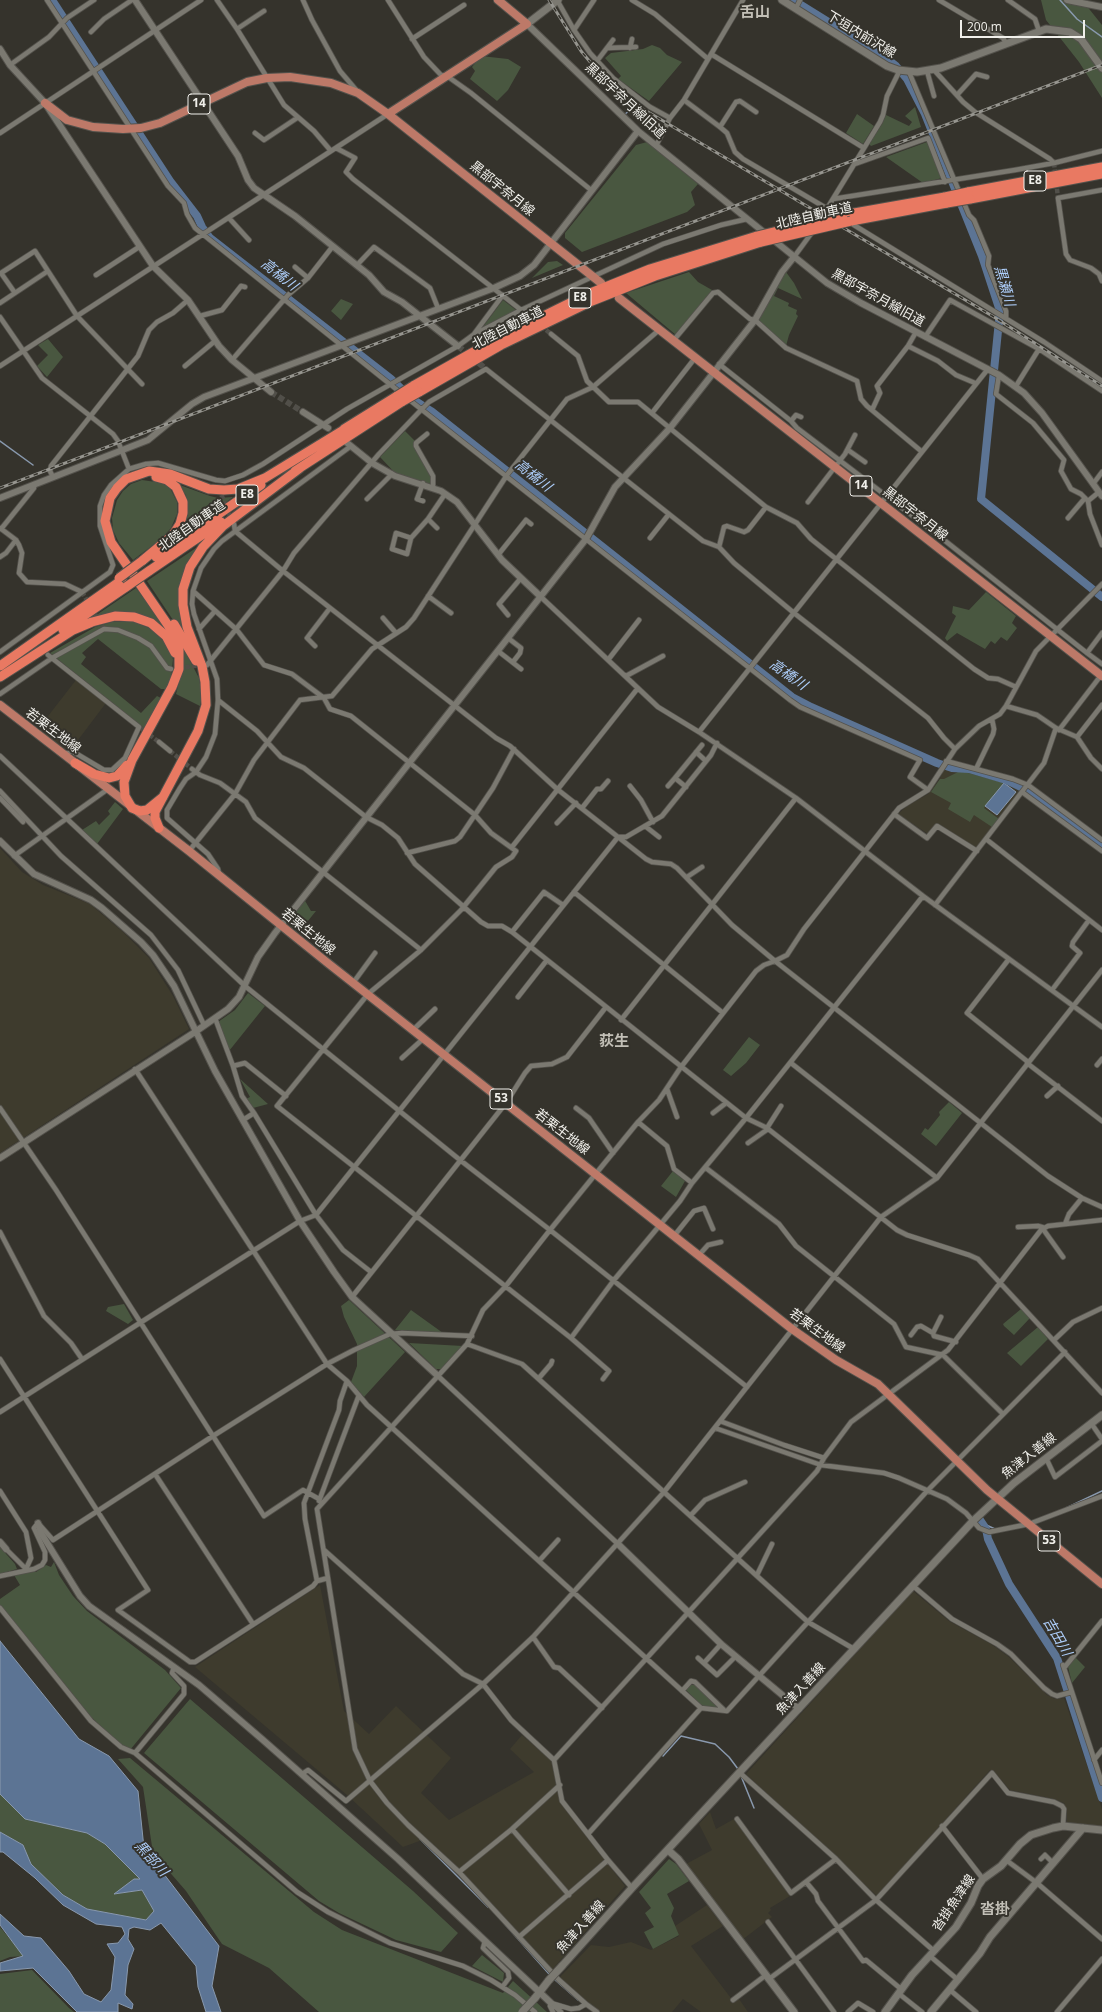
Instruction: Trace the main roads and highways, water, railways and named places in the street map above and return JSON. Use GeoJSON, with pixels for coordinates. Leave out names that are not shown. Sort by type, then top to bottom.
{"type":"FeatureCollection","features":[{"type":"Feature","properties":{"kind":"highway","name":"北陸自動車道"},"geometry":{"type":"LineString","coordinates":[[969,196],[1102,167]]}},
{"type":"Feature","properties":{"kind":"highway","name":"北陸自動車道"},"geometry":{"type":"LineString","coordinates":[[0,666],[85,606],[350,426],[416,389],[501,345],[592,301],[655,276],[759,239],[843,215],[946,200],[1102,174]]}},
{"type":"Feature","properties":{"kind":"highway","name":"北陸自動車道"},"geometry":{"type":"LineString","coordinates":[[759,239],[946,200]]}},
{"type":"Feature","properties":{"kind":"highway","name":"北陸自動車道"},"geometry":{"type":"LineString","coordinates":[[145,566],[300,468],[400,398]]}},
{"type":"Feature","properties":{"kind":"highway"},"geometry":{"type":"LineString","coordinates":[[163,798],[147,810],[140,811],[132,808],[127,801],[124,776],[172,687],[179,669],[180,657],[172,631],[111,542],[106,528],[106,515],[113,493],[126,479],[149,471],[170,474],[209,488],[224,490],[238,489],[265,478],[350,426]]}},
{"type":"Feature","properties":{"kind":"highway"},"geometry":{"type":"LineString","coordinates":[[159,828],[154,816],[201,724],[205,711],[206,691],[200,658],[184,612],[183,589],[190,567],[203,547],[222,526],[300,468]]}},
{"type":"Feature","properties":{"kind":"highway"},"geometry":{"type":"LineString","coordinates":[[145,566],[168,540],[182,518],[184,507],[179,492],[172,483],[161,478],[140,478],[123,488],[112,507],[111,527],[121,550],[186,644],[200,671],[206,691]]}},
{"type":"Feature","properties":{"kind":"highway","name":"北陸自動車道"},"geometry":{"type":"LineString","coordinates":[[0,676],[122,582]]}},
{"type":"Feature","properties":{"kind":"highway"},"geometry":{"type":"LineString","coordinates":[[0,676],[84,625],[108,617],[128,616],[151,623],[170,641],[176,659],[176,675],[172,687]]}},
{"type":"Feature","properties":{"kind":"highway"},"geometry":{"type":"LineString","coordinates":[[75,763],[100,776],[109,778],[117,776],[132,760]]}},
{"type":"Feature","properties":{"kind":"main road"},"geometry":{"type":"LineString","coordinates":[[498,0],[528,24]]}},
{"type":"Feature","properties":{"kind":"main road"},"geometry":{"type":"LineString","coordinates":[[388,114],[528,24],[557,0]]}},
{"type":"Feature","properties":{"kind":"main road","name":"下垣内前沢線"},"geometry":{"type":"LineString","coordinates":[[782,0],[797,5],[887,66],[904,71],[930,70],[1039,31],[1052,29],[1070,32],[1081,39],[1089,48],[1102,68]]}},
{"type":"Feature","properties":{"kind":"main road","name":"黒部宇奈月線"},"geometry":{"type":"LineString","coordinates":[[45,103],[60,116],[80,124],[107,129],[131,128],[160,123],[247,82],[267,78],[290,77],[313,79],[331,83],[358,92],[388,114],[601,283]]}},
{"type":"Feature","properties":{"kind":"main road","name":"黒部宇奈月線"},"geometry":{"type":"LineString","coordinates":[[619,298],[712,372],[836,467],[883,499],[1050,636],[1102,675]]}},
{"type":"Feature","properties":{"kind":"main road","name":"若栗生地線"},"geometry":{"type":"LineString","coordinates":[[0,705],[189,851],[281,926],[792,1329],[826,1354],[862,1373],[890,1394],[996,1498],[1102,1584]]}},
{"type":"Feature","properties":{"kind":"main road","name":"魚津入善線"},"geometry":{"type":"LineString","coordinates":[[522,2012],[632,1888],[973,1521],[996,1498],[1102,1415]]}},
{"type":"Feature","properties":{"kind":"main road","name":"沓掛魚津線"},"geometry":{"type":"LineString","coordinates":[[885,2012],[900,1991],[956,1927],[972,1904],[978,1886],[983,1879],[1001,1866],[1020,1844],[1031,1835],[1063,1826],[1102,1830]]}},
{"type":"Feature","properties":{"kind":"main road"},"geometry":{"type":"LineString","coordinates":[[931,2012],[980,1953],[990,1937],[1083,1828]]}},
{"type":"Feature","properties":{"kind":"main road"},"geometry":{"type":"LineString","coordinates":[[668,1850],[678,1860],[794,2012]]}},
{"type":"Feature","properties":{"kind":"water"},"geometry":{"type":"Polygon","coordinates":[[[1004,783],[1016,792],[997,815],[985,806],[1004,783]]]}},
{"type":"Feature","properties":{"kind":"water","name":"黒部川"},"geometry":{"type":"Polygon","coordinates":[[[0,1641],[79,1739],[109,1756],[138,1791],[144,1848],[219,1946],[212,1986],[221,2012],[206,2012],[198,1987],[196,1966],[161,1923],[150,1930],[134,1927],[129,1929],[128,1939],[134,1949],[128,1965],[125,1995],[133,2004],[132,2009],[118,2003],[118,2012],[77,2012],[33,1968],[0,1971],[0,1963],[23,1956],[0,1925],[0,1914],[24,1936],[41,1938],[69,1971],[84,1994],[101,2002],[111,1990],[115,1957],[107,1944],[118,1943],[125,1934],[122,1927],[96,1924],[63,1905],[35,1878],[3,1852],[0,1852],[0,1832],[23,1845],[31,1864],[63,1895],[87,1909],[146,1920],[154,1911],[142,1890],[114,1894],[134,1879],[140,1879],[105,1844],[87,1833],[25,1819],[0,1794],[0,1641]]]}},
{"type":"Feature","properties":{"kind":"waterway","name":"高橋川"},"geometry":{"type":"LineString","coordinates":[[52,0],[170,181],[197,216],[202,227],[210,238],[391,379],[411,398],[431,411],[792,697],[811,707],[937,763],[952,768],[969,769],[1006,780],[1031,792],[1102,845]]}},
{"type":"Feature","properties":{"kind":"waterway","name":"黒瀬川"},"geometry":{"type":"LineString","coordinates":[[793,0],[883,56],[896,66],[907,79],[925,114],[982,256],[1000,311],[981,499],[1102,597]]}},
{"type":"Feature","properties":{"kind":"waterway"},"geometry":{"type":"LineString","coordinates":[[1060,0],[1077,19],[1102,37]]}},
{"type":"Feature","properties":{"kind":"waterway"},"geometry":{"type":"LineString","coordinates":[[625,114],[636,106]]}},
{"type":"Feature","properties":{"kind":"waterway"},"geometry":{"type":"LineString","coordinates":[[0,441],[33,465]]}},
{"type":"Feature","properties":{"kind":"waterway"},"geometry":{"type":"LineString","coordinates":[[1066,1508],[1102,1491]]}},
{"type":"Feature","properties":{"kind":"waterway","name":"吉田川"},"geometry":{"type":"LineString","coordinates":[[980,1520],[986,1529],[988,1539],[1009,1584],[1057,1658],[1102,1798]]}},
{"type":"Feature","properties":{"kind":"waterway","name":"吉田川"},"geometry":{"type":"LineString","coordinates":[[982,1523],[995,1529]]}},
{"type":"Feature","properties":{"kind":"waterway"},"geometry":{"type":"LineString","coordinates":[[663,1756],[681,1736],[715,1744],[729,1757],[738,1769]]}},
{"type":"Feature","properties":{"kind":"waterway"},"geometry":{"type":"LineString","coordinates":[[741,1776],[754,1808]]}},
{"type":"Feature","properties":{"kind":"waterway"},"geometry":{"type":"LineString","coordinates":[[420,1839],[488,1907]]}},
{"type":"Feature","properties":{"kind":"waterway"},"geometry":{"type":"LineString","coordinates":[[502,1921],[550,1975]]}},
{"type":"Feature","properties":{"kind":"waterway"},"geometry":{"type":"LineString","coordinates":[[554,1979],[578,2000]]}},
{"type":"Feature","properties":{"kind":"tunnel"},"geometry":{"type":"LineString","coordinates":[[1054,163],[1058,198]]}},
{"type":"Feature","properties":{"kind":"tunnel"},"geometry":{"type":"LineString","coordinates":[[525,313],[535,321]]}},
{"type":"Feature","properties":{"kind":"tunnel"},"geometry":{"type":"LineString","coordinates":[[541,326],[551,334]]}},
{"type":"Feature","properties":{"kind":"tunnel"},"geometry":{"type":"LineString","coordinates":[[458,346],[486,369]]}},
{"type":"Feature","properties":{"kind":"tunnel"},"geometry":{"type":"LineString","coordinates":[[271,392],[303,412]]}},
{"type":"Feature","properties":{"kind":"tunnel"},"geometry":{"type":"LineString","coordinates":[[219,489],[232,521]]}},
{"type":"Feature","properties":{"kind":"tunnel"},"geometry":{"type":"LineString","coordinates":[[82,592],[104,629]]}},
{"type":"Feature","properties":{"kind":"tunnel"},"geometry":{"type":"LineString","coordinates":[[179,668],[203,665]]}},
{"type":"Feature","properties":{"kind":"tunnel"},"geometry":{"type":"LineString","coordinates":[[139,727],[159,742]]}},
{"type":"Feature","properties":{"kind":"tunnel"},"geometry":{"type":"LineString","coordinates":[[170,751],[192,769]]}},
{"type":"Feature","properties":{"kind":"railway"},"geometry":{"type":"LineString","coordinates":[[549,0],[581,51],[601,75],[643,109],[994,317],[1102,386]]}},
{"type":"Feature","properties":{"kind":"railway"},"geometry":{"type":"LineString","coordinates":[[0,488],[1102,65]]}},
{"type":"Feature","properties":{"kind":"district","name":"舌山"},"geometry":{"type":"Point","coordinates":[755,13]}},
{"type":"Feature","properties":{"kind":"district","name":"荻生"},"geometry":{"type":"Point","coordinates":[614,1042]}},
{"type":"Feature","properties":{"kind":"district","name":"沓掛"},"geometry":{"type":"Point","coordinates":[995,1910]}}]}
